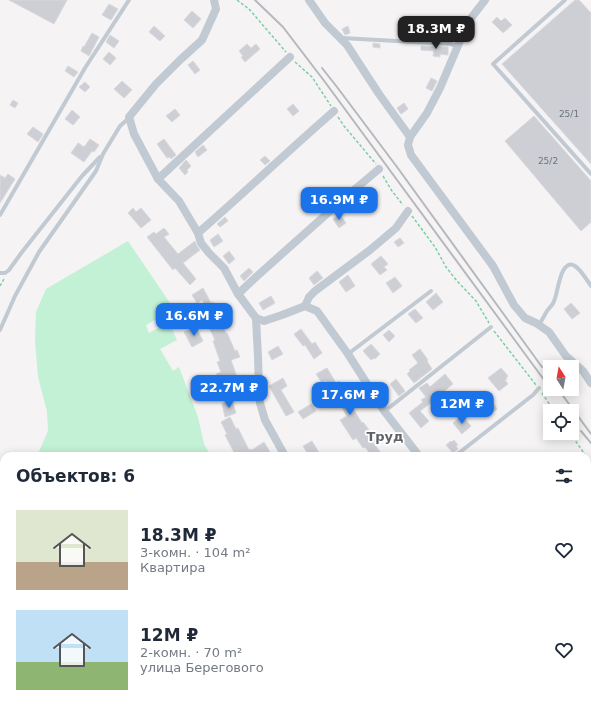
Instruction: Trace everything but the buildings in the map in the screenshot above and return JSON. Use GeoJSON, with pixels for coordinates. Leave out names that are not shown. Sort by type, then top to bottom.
{"type":"FeatureCollection","features":[{"type":"Feature","properties":{"kind":"street"},"geometry":{"type":"LineString","coordinates":[[214,0],[216,10],[202,40],[156,84],[129,118],[134,134],[158,179],[179,201],[198,233],[201,243],[208,253],[224,268],[238,294],[256,318],[264,321],[305,306],[309,297],[315,291],[370,250],[396,228],[408,211]]}},
{"type":"Feature","properties":{"kind":"street"},"geometry":{"type":"LineString","coordinates":[[310,0],[326,23],[347,46],[410,137]]}},
{"type":"Feature","properties":{"kind":"street"},"geometry":{"type":"LineString","coordinates":[[485,0],[468,22],[440,88],[427,113],[410,137],[408,145],[411,155],[493,266],[514,305],[524,318],[539,325],[549,332],[566,356],[583,371],[591,383]]}},
{"type":"Feature","properties":{"kind":"street"},"geometry":{"type":"LineString","coordinates":[[158,179],[290,57]]}},
{"type":"Feature","properties":{"kind":"street"},"geometry":{"type":"LineString","coordinates":[[198,233],[334,111]]}},
{"type":"Feature","properties":{"kind":"street"},"geometry":{"type":"LineString","coordinates":[[238,294],[336,205],[379,169]]}},
{"type":"Feature","properties":{"kind":"street"},"geometry":{"type":"LineString","coordinates":[[305,306],[316,311],[348,354],[384,412],[416,452]]}},
{"type":"Feature","properties":{"kind":"street"},"geometry":{"type":"LineString","coordinates":[[256,318],[260,403],[266,420],[283,452]]}},
{"type":"Feature","properties":{"kind":"lane"},"geometry":{"type":"LineString","coordinates":[[0,215],[85,68],[129,0]]}},
{"type":"Feature","properties":{"kind":"lane"},"geometry":{"type":"LineString","coordinates":[[565,0],[493,64],[591,174]]}},
{"type":"Feature","properties":{"kind":"lane"},"geometry":{"type":"LineString","coordinates":[[340,38],[451,44],[457,46]]}},
{"type":"Feature","properties":{"kind":"lane"},"geometry":{"type":"LineString","coordinates":[[0,330],[14,296],[39,252],[96,171],[103,154],[120,126],[129,118]]}},
{"type":"Feature","properties":{"kind":"lane"},"geometry":{"type":"LineString","coordinates":[[0,273],[5,273],[9,270],[82,176],[103,154]]}},
{"type":"Feature","properties":{"kind":"lane"},"geometry":{"type":"LineString","coordinates":[[539,325],[554,302],[562,271],[565,266],[574,265],[591,286]]}},
{"type":"Feature","properties":{"kind":"lane"},"geometry":{"type":"LineString","coordinates":[[348,354],[431,291]]}},
{"type":"Feature","properties":{"kind":"lane"},"geometry":{"type":"LineString","coordinates":[[384,412],[491,327]]}},
{"type":"Feature","properties":{"kind":"lane"},"geometry":{"type":"LineString","coordinates":[[461,452],[533,395],[538,388]]}},
{"type":"Feature","properties":{"kind":"path"},"geometry":{"type":"LineString","coordinates":[[237,0],[249,9],[290,57],[312,77],[344,126],[375,162],[392,192],[435,247],[446,267],[476,300],[491,327],[549,404]]}},
{"type":"Feature","properties":{"kind":"path"},"geometry":{"type":"LineString","coordinates":[[575,440],[583,452]]}},
{"type":"Feature","properties":{"kind":"green space"},"geometry":{"type":"Polygon","coordinates":[[[128,241],[174,309],[146,325],[149,333],[169,322],[177,340],[160,349],[173,371],[179,367],[198,417],[204,444],[209,452],[39,452],[48,431],[47,411],[38,377],[35,341],[36,312],[46,289],[128,241]]]}},
{"type":"Feature","properties":{"kind":"railway"},"geometry":{"type":"LineString","coordinates":[[255,0],[283,27],[325,82],[543,378]]}},
{"type":"Feature","properties":{"kind":"railway"},"geometry":{"type":"LineString","coordinates":[[322,68],[397,167],[542,367]]}},
{"type":"Feature","properties":{"kind":"railway"},"geometry":{"type":"LineString","coordinates":[[563,396],[591,434]]}},
{"type":"Feature","properties":{"kind":"railway"},"geometry":{"type":"LineString","coordinates":[[581,431],[591,443]]}},
{"type":"Feature","properties":{"kind":"district","name":"Труд"},"geometry":{"type":"Point","coordinates":[385,436]}}]}
